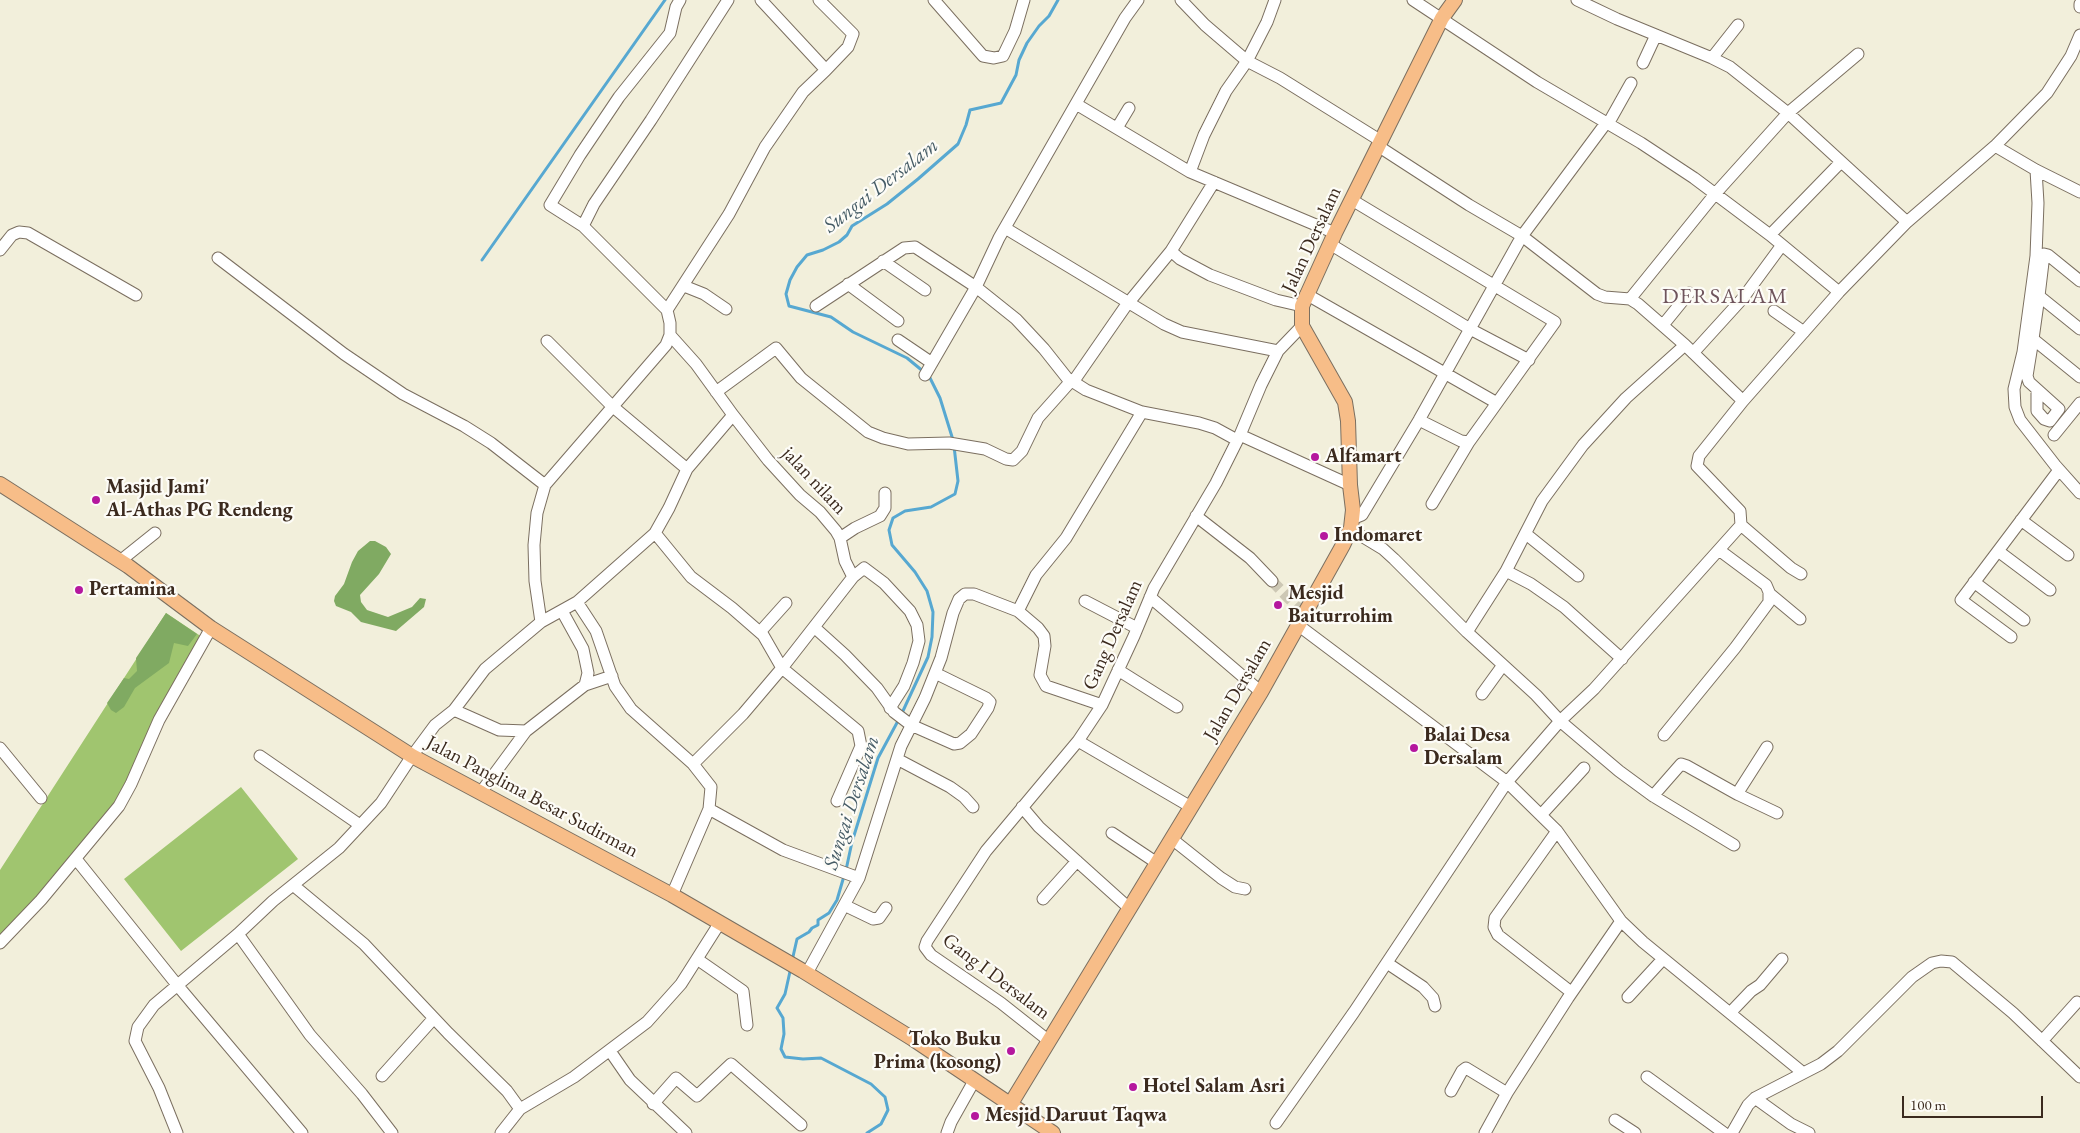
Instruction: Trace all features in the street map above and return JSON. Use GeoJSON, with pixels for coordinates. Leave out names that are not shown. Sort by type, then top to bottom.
{"type":"FeatureCollection","features":[{"type":"Feature","properties":{"kind":"main road","name":"Jalan Dersalam"},"geometry":{"type":"LineString","coordinates":[[1010,1105],[1261,692],[1351,524],[1348,421],[1345,402],[1302,326],[1301,316],[1304,300],[1442,18],[1455,0]]}},
{"type":"Feature","properties":{"kind":"main road","name":"Jalan Panglima Besar Sudirman"},"geometry":{"type":"LineString","coordinates":[[0,484],[120,562],[211,628],[412,756],[672,895],[719,924],[805,972],[913,1039],[974,1082],[1053,1133]]}},
{"type":"Feature","properties":{"kind":"street"},"geometry":{"type":"LineString","coordinates":[[541,622],[535,581],[534,545],[537,513],[545,485],[666,345],[670,335],[667,310],[584,226],[550,205],[619,96],[670,33],[676,7],[680,0]]}},
{"type":"Feature","properties":{"kind":"street"},"geometry":{"type":"LineString","coordinates":[[584,226],[594,204],[651,120],[728,0]]}},
{"type":"Feature","properties":{"kind":"street"},"geometry":{"type":"LineString","coordinates":[[761,0],[826,70]]}},
{"type":"Feature","properties":{"kind":"street"},"geometry":{"type":"LineString","coordinates":[[667,310],[729,214],[765,147],[803,92],[848,47],[853,34],[819,0]]}},
{"type":"Feature","properties":{"kind":"street"},"geometry":{"type":"LineString","coordinates":[[937,1],[983,56],[994,58],[1003,56],[1015,31],[1024,0]]}},
{"type":"Feature","properties":{"kind":"street"},"geometry":{"type":"LineString","coordinates":[[925,375],[976,287],[1006,228],[1076,104],[1125,18],[1138,0]]}},
{"type":"Feature","properties":{"kind":"street"},"geometry":{"type":"LineString","coordinates":[[1181,0],[1247,61],[1280,78],[1469,205],[1522,236],[1597,294],[1605,297],[1630,299],[1638,304],[1744,401]]}},
{"type":"Feature","properties":{"kind":"street"},"geometry":{"type":"LineString","coordinates":[[1190,172],[1204,135],[1226,91],[1247,61],[1268,22],[1275,0]]}},
{"type":"Feature","properties":{"kind":"street"},"geometry":{"type":"LineString","coordinates":[[1413,0],[1537,82],[1641,143],[1770,235],[1839,292]]}},
{"type":"Feature","properties":{"kind":"street"},"geometry":{"type":"LineString","coordinates":[[1577,0],[1617,19],[1712,58],[1746,78],[1788,113],[1907,222]]}},
{"type":"Feature","properties":{"kind":"street"},"geometry":{"type":"LineString","coordinates":[[1712,58],[1738,25]]}},
{"type":"Feature","properties":{"kind":"street"},"geometry":{"type":"LineString","coordinates":[[1643,62],[1656,35]]}},
{"type":"Feature","properties":{"kind":"street"},"geometry":{"type":"LineString","coordinates":[[1801,574],[1791,568],[1741,526],[1740,511],[1697,466],[1699,456],[1839,292],[1907,222],[1995,146],[2047,93],[2071,56],[2080,36]]}},
{"type":"Feature","properties":{"kind":"street"},"geometry":{"type":"LineString","coordinates":[[1630,299],[1715,194],[1788,113],[1858,54]]}},
{"type":"Feature","properties":{"kind":"street"},"geometry":{"type":"LineString","coordinates":[[1631,83],[1607,123],[1522,236],[1419,420],[1362,515],[1351,524],[1394,559],[1467,632],[1536,695],[1560,721],[1619,771],[1653,796],[1734,845]]}},
{"type":"Feature","properties":{"kind":"street"},"geometry":{"type":"LineString","coordinates":[[1076,104],[1190,172],[1333,238],[1470,329],[1529,360]]}},
{"type":"Feature","properties":{"kind":"street"},"geometry":{"type":"LineString","coordinates":[[1117,128],[1129,108]]}},
{"type":"Feature","properties":{"kind":"street"},"geometry":{"type":"LineString","coordinates":[[1995,146],[2036,170],[2080,192]]}},
{"type":"Feature","properties":{"kind":"street"},"geometry":{"type":"LineString","coordinates":[[1770,235],[1841,162]]}},
{"type":"Feature","properties":{"kind":"street"},"geometry":{"type":"LineString","coordinates":[[2036,170],[2038,203],[2036,256],[2023,352],[2014,389],[2015,407],[2020,420],[2080,494]]}},
{"type":"Feature","properties":{"kind":"street"},"geometry":{"type":"LineString","coordinates":[[716,392],[776,348],[801,378],[835,404],[859,426],[883,438],[908,444],[949,443],[985,449],[1013,460],[1022,451],[1038,418],[1072,381],[1171,251],[1214,182]]}},
{"type":"Feature","properties":{"kind":"street"},"geometry":{"type":"LineString","coordinates":[[1352,200],[1555,322],[1469,442],[1432,504]]}},
{"type":"Feature","properties":{"kind":"street"},"geometry":{"type":"LineString","coordinates":[[1006,228],[1129,304],[1182,332],[1278,351]]}},
{"type":"Feature","properties":{"kind":"street"},"geometry":{"type":"LineString","coordinates":[[0,250],[12,235],[19,232],[28,233],[136,295]]}},
{"type":"Feature","properties":{"kind":"street"},"geometry":{"type":"LineString","coordinates":[[1467,632],[1506,570],[1542,501],[1583,445],[1626,398],[1689,349],[1743,298],[1782,245]]}},
{"type":"Feature","properties":{"kind":"street"},"geometry":{"type":"LineString","coordinates":[[816,306],[904,248],[915,247],[976,287],[1016,319],[1072,381],[1094,394],[1142,412],[1215,428],[1350,484]]}},
{"type":"Feature","properties":{"kind":"street"},"geometry":{"type":"LineString","coordinates":[[1171,251],[1180,259],[1210,275],[1276,300],[1304,300],[1446,373],[1497,403]]}},
{"type":"Feature","properties":{"kind":"street"},"geometry":{"type":"LineString","coordinates":[[2037,390],[2028,382],[2027,376],[2039,296],[2042,261],[2045,253],[2080,281]]}},
{"type":"Feature","properties":{"kind":"street"},"geometry":{"type":"LineString","coordinates":[[218,258],[344,354],[404,394],[464,426],[491,443],[545,485]]}},
{"type":"Feature","properties":{"kind":"street"},"geometry":{"type":"LineString","coordinates":[[883,261],[925,290]]}},
{"type":"Feature","properties":{"kind":"street"},"geometry":{"type":"LineString","coordinates":[[848,284],[898,321]]}},
{"type":"Feature","properties":{"kind":"street"},"geometry":{"type":"LineString","coordinates":[[684,286],[704,294],[726,309]]}},
{"type":"Feature","properties":{"kind":"street"},"geometry":{"type":"LineString","coordinates":[[1663,325],[1689,293]]}},
{"type":"Feature","properties":{"kind":"street"},"geometry":{"type":"LineString","coordinates":[[2039,296],[2080,329]]}},
{"type":"Feature","properties":{"kind":"street"},"geometry":{"type":"LineString","coordinates":[[1774,311],[1804,332]]}},
{"type":"Feature","properties":{"kind":"street","name":"Gang Dersalam"},"geometry":{"type":"LineString","coordinates":[[927,941],[986,851],[1078,741],[1102,705],[1150,597],[1239,437],[1278,351],[1302,326]]}},
{"type":"Feature","properties":{"kind":"street","name":"jalan nilam"},"geometry":{"type":"LineString","coordinates":[[670,335],[696,364],[732,415],[768,460],[800,495],[820,512],[840,538],[845,561],[853,577]]}},
{"type":"Feature","properties":{"kind":"street"},"geometry":{"type":"LineString","coordinates":[[2033,339],[2080,377]]}},
{"type":"Feature","properties":{"kind":"street"},"geometry":{"type":"LineString","coordinates":[[898,340],[932,363]]}},
{"type":"Feature","properties":{"kind":"street"},"geometry":{"type":"LineString","coordinates":[[547,341],[612,406],[687,468]]}},
{"type":"Feature","properties":{"kind":"street"},"geometry":{"type":"LineString","coordinates":[[2054,436],[2080,403]]}},
{"type":"Feature","properties":{"kind":"street"},"geometry":{"type":"LineString","coordinates":[[1018,610],[1036,575],[1066,538],[1142,412]]}},
{"type":"Feature","properties":{"kind":"street"},"geometry":{"type":"LineString","coordinates":[[177,1133],[160,1088],[135,1041],[138,1027],[154,1005],[238,934],[293,884],[339,848],[382,803],[412,756],[435,725],[454,710],[486,669],[541,622],[578,602],[655,533],[669,508],[687,468],[732,415]]}},
{"type":"Feature","properties":{"kind":"street"},"geometry":{"type":"LineString","coordinates":[[1419,420],[1461,442],[1469,442]]}},
{"type":"Feature","properties":{"kind":"street"},"geometry":{"type":"LineString","coordinates":[[2011,637],[1961,600],[2059,470]]}},
{"type":"Feature","properties":{"kind":"street"},"geometry":{"type":"LineString","coordinates":[[840,538],[855,528],[880,516],[885,508],[885,493]]}},
{"type":"Feature","properties":{"kind":"street"},"geometry":{"type":"LineString","coordinates":[[1196,516],[1250,558],[1272,581]]}},
{"type":"Feature","properties":{"kind":"street"},"geometry":{"type":"LineString","coordinates":[[2021,520],[2068,555]]}},
{"type":"Feature","properties":{"kind":"street"},"geometry":{"type":"LineString","coordinates":[[1276,1123],[1387,963],[1507,782],[1560,721],[1622,659],[1741,526]]}},
{"type":"Feature","properties":{"kind":"street"},"geometry":{"type":"LineString","coordinates":[[655,533],[691,577],[760,632],[782,668],[858,730],[861,746],[837,801]]}},
{"type":"Feature","properties":{"kind":"street"},"geometry":{"type":"LineString","coordinates":[[120,562],[155,534]]}},
{"type":"Feature","properties":{"kind":"street"},"geometry":{"type":"LineString","coordinates":[[1526,534],[1578,576]]}},
{"type":"Feature","properties":{"kind":"street"},"geometry":{"type":"LineString","coordinates":[[1664,735],[1764,611],[1769,602],[1770,594],[1768,587],[1719,550]]}},
{"type":"Feature","properties":{"kind":"street"},"geometry":{"type":"LineString","coordinates":[[1998,551],[2050,590]]}},
{"type":"Feature","properties":{"kind":"street"},"geometry":{"type":"LineString","coordinates":[[693,764],[743,714],[782,668],[853,577],[864,568],[884,583],[910,611],[917,625],[919,641],[913,663],[892,710]]}},
{"type":"Feature","properties":{"kind":"street"},"geometry":{"type":"LineString","coordinates":[[1506,570],[1557,602],[1622,659]]}},
{"type":"Feature","properties":{"kind":"street"},"geometry":{"type":"LineString","coordinates":[[1974,582],[2024,620]]}},
{"type":"Feature","properties":{"kind":"street"},"geometry":{"type":"LineString","coordinates":[[805,972],[846,906],[854,877],[897,759],[908,723],[935,673],[952,613],[959,599],[965,594],[974,594],[1018,610],[1044,636],[1045,646],[1040,675],[1046,686],[1102,705]]}},
{"type":"Feature","properties":{"kind":"street"},"geometry":{"type":"LineString","coordinates":[[1770,594],[1800,619]]}},
{"type":"Feature","properties":{"kind":"street"},"geometry":{"type":"LineString","coordinates":[[1150,597],[1261,692]]}},
{"type":"Feature","properties":{"kind":"street"},"geometry":{"type":"LineString","coordinates":[[1085,601],[1137,628]]}},
{"type":"Feature","properties":{"kind":"street"},"geometry":{"type":"LineString","coordinates":[[578,602],[596,631],[615,686],[630,709],[693,764],[711,787],[709,809],[672,895]]}},
{"type":"Feature","properties":{"kind":"street"},"geometry":{"type":"LineString","coordinates":[[760,632],[786,603]]}},
{"type":"Feature","properties":{"kind":"street"},"geometry":{"type":"LineString","coordinates":[[562,611],[583,649],[588,673],[585,685]]}},
{"type":"Feature","properties":{"kind":"street"},"geometry":{"type":"LineString","coordinates":[[1301,617],[1507,782],[1557,831],[1621,921],[1663,959],[1802,1072]]}},
{"type":"Feature","properties":{"kind":"street"},"geometry":{"type":"LineString","coordinates":[[814,627],[877,688],[892,710],[908,723],[956,744],[971,734],[990,702],[986,698],[935,673]]}},
{"type":"Feature","properties":{"kind":"street"},"geometry":{"type":"LineString","coordinates":[[0,943],[41,900],[119,806],[131,784],[159,720],[211,628]]}},
{"type":"Feature","properties":{"kind":"street"},"geometry":{"type":"LineString","coordinates":[[1482,694],[1503,665]]}},
{"type":"Feature","properties":{"kind":"street"},"geometry":{"type":"LineString","coordinates":[[1118,670],[1178,707]]}},
{"type":"Feature","properties":{"kind":"street"},"geometry":{"type":"LineString","coordinates":[[481,792],[526,730],[585,685],[612,676]]}},
{"type":"Feature","properties":{"kind":"street"},"geometry":{"type":"LineString","coordinates":[[454,710],[499,730],[526,730]]}},
{"type":"Feature","properties":{"kind":"street"},"geometry":{"type":"LineString","coordinates":[[1078,741],[1191,807]]}},
{"type":"Feature","properties":{"kind":"street"},"geometry":{"type":"LineString","coordinates":[[1737,794],[1767,747]]}},
{"type":"Feature","properties":{"kind":"street"},"geometry":{"type":"LineString","coordinates":[[0,748],[41,798]]}},
{"type":"Feature","properties":{"kind":"street"},"geometry":{"type":"LineString","coordinates":[[260,756],[360,825]]}},
{"type":"Feature","properties":{"kind":"street"},"geometry":{"type":"LineString","coordinates":[[897,759],[950,787],[964,797],[973,807]]}},
{"type":"Feature","properties":{"kind":"street"},"geometry":{"type":"LineString","coordinates":[[1653,796],[1681,764],[1777,813]]}},
{"type":"Feature","properties":{"kind":"street"},"geometry":{"type":"LineString","coordinates":[[1541,815],[1584,768]]}},
{"type":"Feature","properties":{"kind":"street"},"geometry":{"type":"LineString","coordinates":[[1022,807],[1039,827],[1130,908]]}},
{"type":"Feature","properties":{"kind":"street"},"geometry":{"type":"LineString","coordinates":[[709,809],[783,850],[854,877]]}},
{"type":"Feature","properties":{"kind":"street"},"geometry":{"type":"LineString","coordinates":[[1557,831],[1495,918],[1494,927],[1498,935],[1572,992]]}},
{"type":"Feature","properties":{"kind":"street"},"geometry":{"type":"LineString","coordinates":[[1112,832],[1157,863]]}},
{"type":"Feature","properties":{"kind":"street"},"geometry":{"type":"LineString","coordinates":[[1172,839],[1221,878],[1236,887],[1245,888]]}},
{"type":"Feature","properties":{"kind":"street"},"geometry":{"type":"LineString","coordinates":[[76,859],[178,986],[302,1133]]}},
{"type":"Feature","properties":{"kind":"street"},"geometry":{"type":"LineString","coordinates":[[1043,899],[1077,861]]}},
{"type":"Feature","properties":{"kind":"street"},"geometry":{"type":"LineString","coordinates":[[293,884],[364,944],[507,1091],[520,1109]]}},
{"type":"Feature","properties":{"kind":"street"},"geometry":{"type":"LineString","coordinates":[[846,906],[873,919],[879,918],[886,908]]}},
{"type":"Feature","properties":{"kind":"street"},"geometry":{"type":"LineString","coordinates":[[1485,1133],[1507,1093],[1572,992],[1621,921]]}},
{"type":"Feature","properties":{"kind":"street"},"geometry":{"type":"LineString","coordinates":[[501,1133],[520,1109],[574,1077],[647,1022],[681,984],[719,924]]}},
{"type":"Feature","properties":{"kind":"street"},"geometry":{"type":"LineString","coordinates":[[238,934],[310,1035],[362,1094],[392,1133]]}},
{"type":"Feature","properties":{"kind":"street","name":"Gang I Dersalam"},"geometry":{"type":"LineString","coordinates":[[927,941],[925,947],[931,955],[1001,1003],[1049,1041]]}},
{"type":"Feature","properties":{"kind":"street"},"geometry":{"type":"LineString","coordinates":[[1628,997],[1663,959]]}},
{"type":"Feature","properties":{"kind":"street"},"geometry":{"type":"LineString","coordinates":[[1730,1013],[1751,991],[1760,985],[1782,959]]}},
{"type":"Feature","properties":{"kind":"street"},"geometry":{"type":"LineString","coordinates":[[697,960],[743,991],[747,1025]]}},
{"type":"Feature","properties":{"kind":"street"},"geometry":{"type":"LineString","coordinates":[[1732,1133],[1748,1105],[1755,1098],[1802,1072],[1821,1064],[1838,1052],[1912,977],[1932,963],[1941,961],[1952,962],[2013,1013],[2080,1076]]}},
{"type":"Feature","properties":{"kind":"street"},"geometry":{"type":"LineString","coordinates":[[1387,963],[1423,987],[1433,998],[1435,1006]]}},
{"type":"Feature","properties":{"kind":"street"},"geometry":{"type":"LineString","coordinates":[[2042,1040],[2077,1002]]}},
{"type":"Feature","properties":{"kind":"street"},"geometry":{"type":"LineString","coordinates":[[382,1076],[434,1018]]}},
{"type":"Feature","properties":{"kind":"street"},"geometry":{"type":"LineString","coordinates":[[610,1051],[630,1080],[653,1104],[686,1133]]}},
{"type":"Feature","properties":{"kind":"street"},"geometry":{"type":"LineString","coordinates":[[653,1104],[676,1078],[697,1096],[732,1064],[801,1125]]}},
{"type":"Feature","properties":{"kind":"street"},"geometry":{"type":"LineString","coordinates":[[1451,1091],[1462,1071],[1466,1068],[1507,1093]]}},
{"type":"Feature","properties":{"kind":"street"},"geometry":{"type":"LineString","coordinates":[[1647,1077],[1724,1133]]}},
{"type":"Feature","properties":{"kind":"street"},"geometry":{"type":"LineString","coordinates":[[948,1133],[951,1122],[974,1082]]}},
{"type":"Feature","properties":{"kind":"street"},"geometry":{"type":"LineString","coordinates":[[1755,1098],[1791,1124],[1809,1133]]}},
{"type":"Feature","properties":{"kind":"street"},"geometry":{"type":"LineString","coordinates":[[1615,1120],[1635,1133]]}},
{"type":"Feature","properties":{"kind":"green space"},"geometry":{"type":"Polygon","coordinates":[[[370,541],[375,541],[386,547],[391,554],[379,574],[360,595],[361,602],[367,610],[388,617],[412,607],[420,598],[426,599],[424,607],[396,631],[361,622],[351,612],[336,606],[334,601],[335,596],[344,584],[358,551],[370,541]]]}},
{"type":"Feature","properties":{"kind":"green space"},"geometry":{"type":"Polygon","coordinates":[[[166,613],[205,639],[131,784],[0,942],[0,870],[166,613]]]}},
{"type":"Feature","properties":{"kind":"green space"},"geometry":{"type":"Polygon","coordinates":[[[166,613],[197,634],[188,646],[174,643],[169,663],[135,688],[124,707],[116,713],[111,710],[107,703],[124,678],[129,679],[137,671],[136,658],[166,613]]]}},
{"type":"Feature","properties":{"kind":"green space"},"geometry":{"type":"Polygon","coordinates":[[[241,787],[298,859],[181,951],[124,879],[241,787]]]}},
{"type":"Feature","properties":{"kind":"waterway"},"geometry":{"type":"LineString","coordinates":[[482,260],[665,0]]}},
{"type":"Feature","properties":{"kind":"waterway","name":"Sungai Dersalam"},"geometry":{"type":"LineString","coordinates":[[924,372],[907,358],[853,332],[831,317],[789,306],[786,294],[790,280],[797,267],[807,255],[839,242],[847,235],[852,226],[887,204],[958,144],[970,110],[1001,103],[1016,75],[1019,60],[1027,43],[1049,16],[1058,0]]}},
{"type":"Feature","properties":{"kind":"waterway","name":"Sungai Dersalam"},"geometry":{"type":"LineString","coordinates":[[929,376],[940,398],[953,440]]}},
{"type":"Feature","properties":{"kind":"waterway","name":"Sungai Dersalam"},"geometry":{"type":"LineString","coordinates":[[902,713],[928,657],[932,637],[933,612],[927,591],[915,572],[892,545],[889,530],[893,518],[905,511],[931,507],[955,494],[958,481],[954,446]]}},
{"type":"Feature","properties":{"kind":"waterway","name":"Sungai Dersalam"},"geometry":{"type":"LineString","coordinates":[[846,870],[852,842],[878,758],[899,719]]}},
{"type":"Feature","properties":{"kind":"waterway","name":"Sungai Dersalam"},"geometry":{"type":"LineString","coordinates":[[792,961],[797,939],[818,925],[818,920],[829,913],[837,900],[844,876]]}},
{"type":"Feature","properties":{"kind":"waterway","name":"Sungai Dersalam"},"geometry":{"type":"LineString","coordinates":[[791,967],[785,994],[777,1008],[783,1018],[784,1034],[781,1049],[785,1057],[821,1058],[871,1084],[885,1097],[888,1110],[881,1124],[867,1133]]}},
{"type":"Feature","properties":{"kind":"tunnel"},"geometry":{"type":"LineString","coordinates":[[1272,581],[1301,611]]}},
{"type":"Feature","properties":{"kind":"place","name":"Alfamart"},"geometry":{"type":"Point","coordinates":[1315,457]}},
{"type":"Feature","properties":{"kind":"place","name":"Masjid Jami' Al-Athas PG Rendeng"},"geometry":{"type":"Point","coordinates":[96,500]}},
{"type":"Feature","properties":{"kind":"place","name":"Indomaret"},"geometry":{"type":"Point","coordinates":[1324,536]}},
{"type":"Feature","properties":{"kind":"place","name":"Pertamina"},"geometry":{"type":"Point","coordinates":[79,590]}},
{"type":"Feature","properties":{"kind":"place","name":"Mesjid Baiturrohim"},"geometry":{"type":"Point","coordinates":[1278,605]}},
{"type":"Feature","properties":{"kind":"place","name":"Balai Desa Dersalam"},"geometry":{"type":"Point","coordinates":[1414,748]}},
{"type":"Feature","properties":{"kind":"place","name":"Toko Buku Prima (kosong)"},"geometry":{"type":"Point","coordinates":[1011,1051]}},
{"type":"Feature","properties":{"kind":"place","name":"Hotel Salam Asri"},"geometry":{"type":"Point","coordinates":[1133,1087]}},
{"type":"Feature","properties":{"kind":"place","name":"Mesjid Daruut Taqwa"},"geometry":{"type":"Point","coordinates":[975,1116]}},
{"type":"Feature","properties":{"kind":"district","name":"DERSALAM"},"geometry":{"type":"Point","coordinates":[1725,297]}}]}
